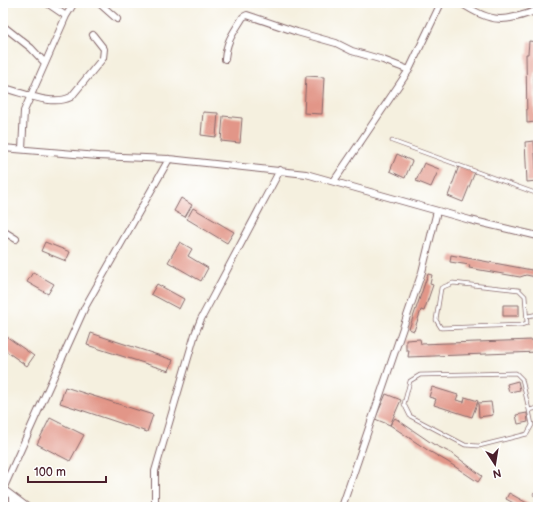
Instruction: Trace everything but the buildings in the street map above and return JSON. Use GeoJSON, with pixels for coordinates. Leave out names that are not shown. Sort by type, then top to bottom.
{"type":"FeatureCollection","features":[{"type":"Feature","properties":{"kind":"street"},"geometry":{"type":"LineString","coordinates":[[47,3],[66,16]]}},
{"type":"Feature","properties":{"kind":"street"},"geometry":{"type":"LineString","coordinates":[[22,149],[23,119],[31,95],[66,16],[74,3]]}},
{"type":"Feature","properties":{"kind":"street"},"geometry":{"type":"LineString","coordinates":[[334,181],[409,70],[441,3]]}},
{"type":"Feature","properties":{"kind":"street"},"geometry":{"type":"LineString","coordinates":[[461,3],[482,14],[501,20],[513,19],[538,10]]}},
{"type":"Feature","properties":{"kind":"street"},"geometry":{"type":"LineString","coordinates":[[102,4],[117,19]]}},
{"type":"Feature","properties":{"kind":"street"},"geometry":{"type":"LineString","coordinates":[[225,59],[229,39],[239,26],[243,17],[247,15],[297,32],[336,43],[352,51],[383,60],[409,70]]}},
{"type":"Feature","properties":{"kind":"street"},"geometry":{"type":"LineString","coordinates":[[3,26],[31,48],[45,64]]}},
{"type":"Feature","properties":{"kind":"street"},"geometry":{"type":"LineString","coordinates":[[3,88],[56,100],[71,97],[103,58],[104,49],[93,35]]}},
{"type":"Feature","properties":{"kind":"street"},"geometry":{"type":"LineString","coordinates":[[4,150],[22,149],[98,156],[169,159],[306,174],[437,211],[538,236]]}},
{"type":"Feature","properties":{"kind":"street"},"geometry":{"type":"LineString","coordinates":[[26,507],[3,489],[85,307],[169,159]]}},
{"type":"Feature","properties":{"kind":"street"},"geometry":{"type":"LineString","coordinates":[[155,507],[155,471],[195,334],[201,319],[280,170]]}},
{"type":"Feature","properties":{"kind":"street"},"geometry":{"type":"LineString","coordinates":[[342,507],[422,272],[437,211]]}},
{"type":"Feature","properties":{"kind":"street"},"geometry":{"type":"LineString","coordinates":[[3,231],[16,239]]}},
{"type":"Feature","properties":{"kind":"street"},"geometry":{"type":"LineString","coordinates":[[13,497],[13,507]]}},
{"type":"Feature","properties":{"kind":"lane"},"geometry":{"type":"LineString","coordinates":[[392,141],[538,194]]}},
{"type":"Feature","properties":{"kind":"lane"},"geometry":{"type":"LineString","coordinates":[[453,283],[519,290],[525,296],[528,316],[527,323],[514,325],[441,328],[436,320],[441,288],[453,283]]}},
{"type":"Feature","properties":{"kind":"lane"},"geometry":{"type":"LineString","coordinates":[[528,316],[538,314]]}},
{"type":"Feature","properties":{"kind":"lane"},"geometry":{"type":"LineString","coordinates":[[516,373],[522,379],[529,410],[532,425],[527,434],[479,446],[465,445],[410,416],[404,404],[410,381],[420,375],[516,373]]}},
{"type":"Feature","properties":{"kind":"lane"},"geometry":{"type":"LineString","coordinates":[[529,410],[538,408]]}}]}
